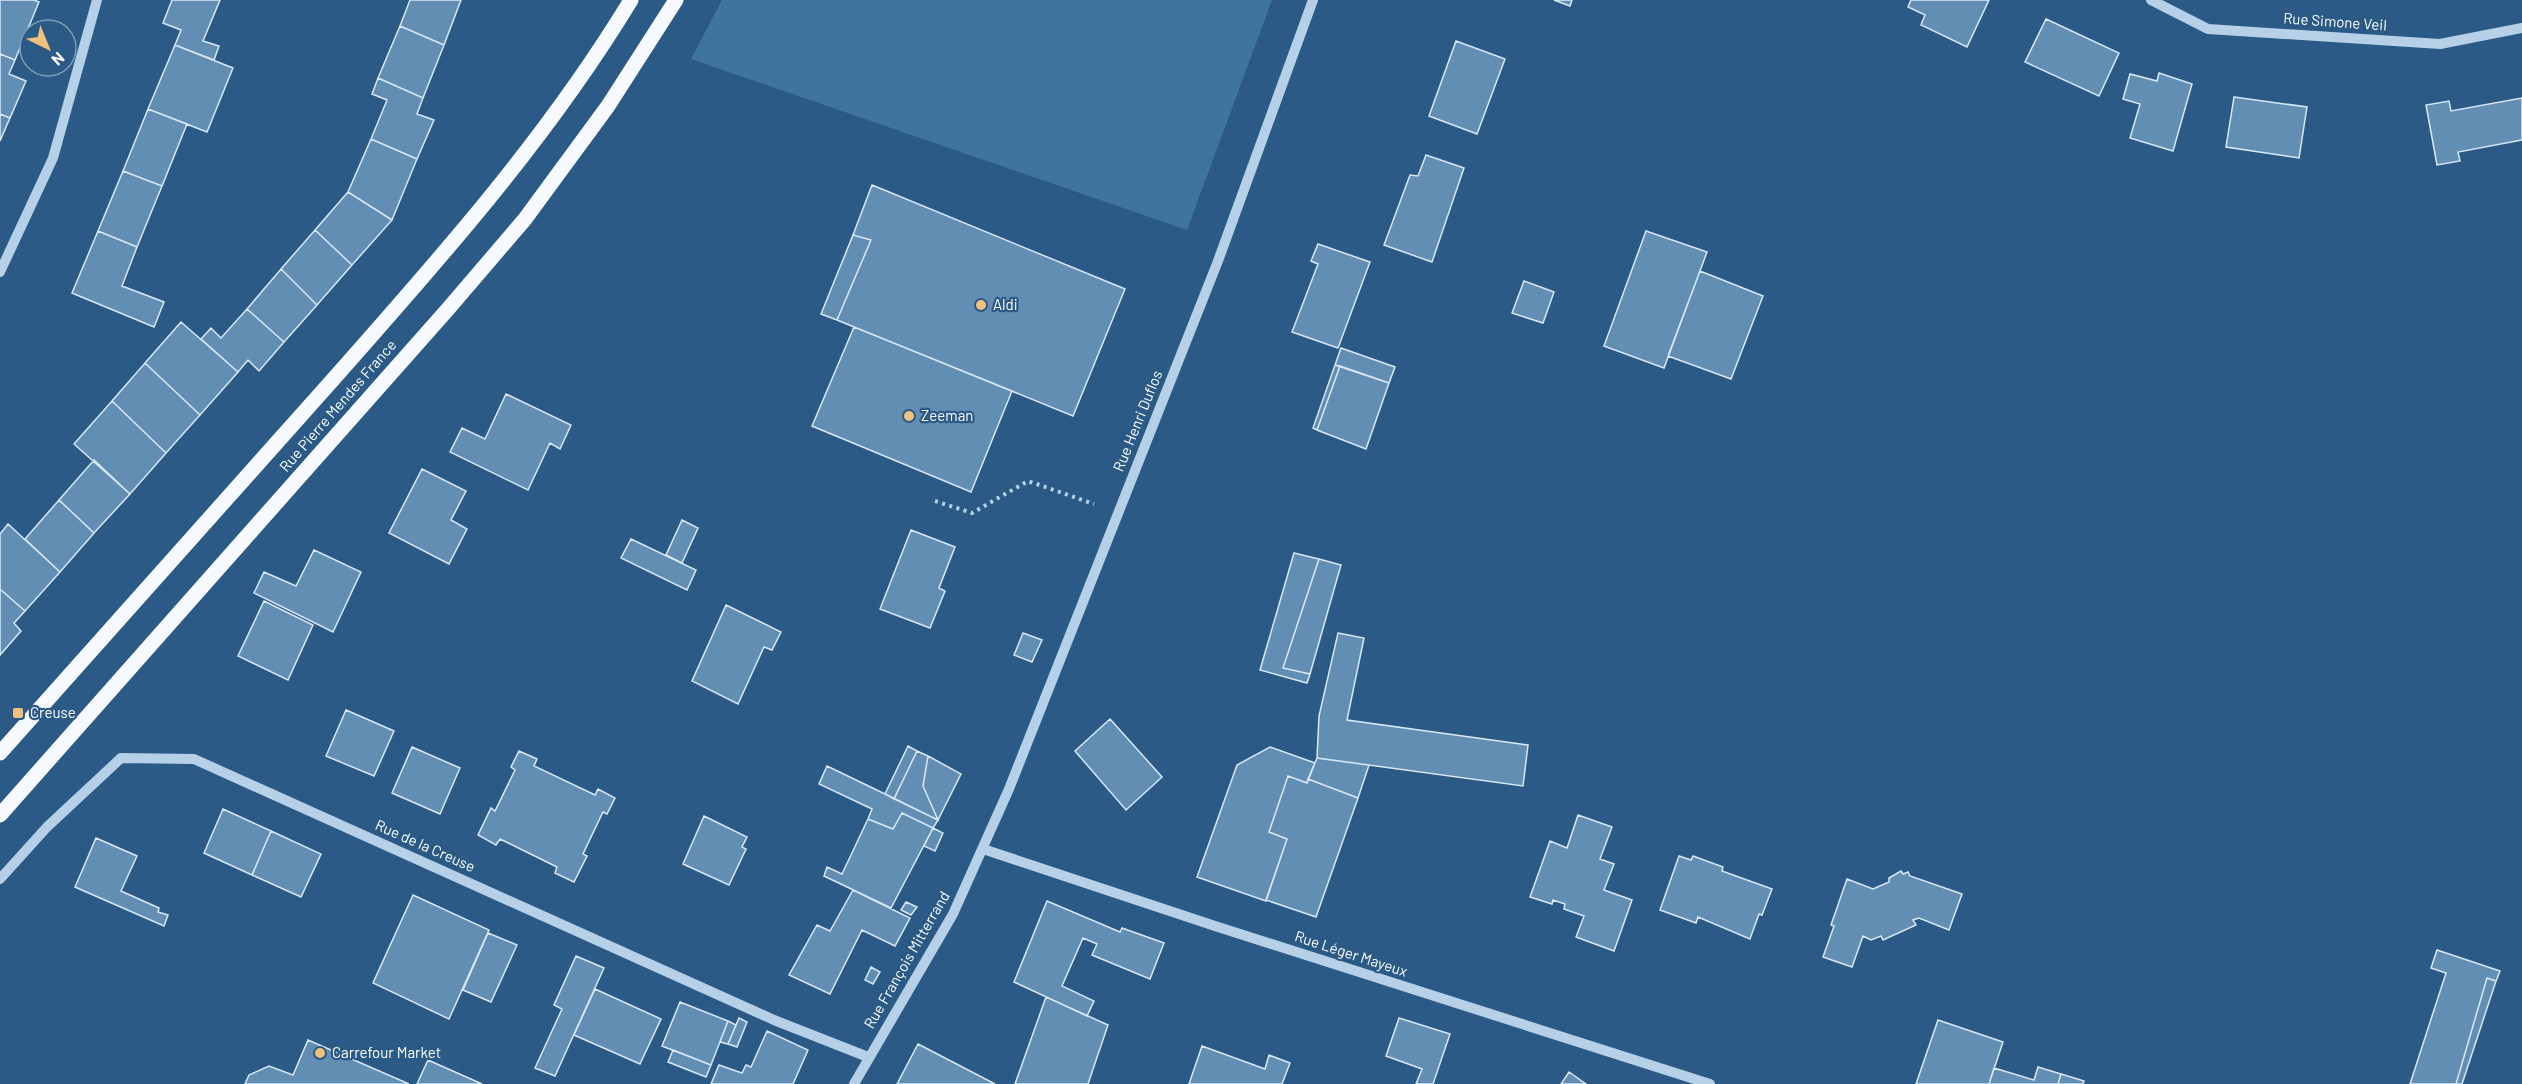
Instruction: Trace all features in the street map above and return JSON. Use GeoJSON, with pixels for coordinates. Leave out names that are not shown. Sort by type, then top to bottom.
{"type":"FeatureCollection","features":[{"type":"Feature","properties":{"kind":"main road","name":"Rue Pierre Mendes France"},"geometry":{"type":"LineString","coordinates":[[0,753],[418,284],[495,194],[568,99],[631,0]]}},
{"type":"Feature","properties":{"kind":"main road","name":"Rue Pierre Mendes France"},"geometry":{"type":"LineString","coordinates":[[0,815],[525,219],[608,106],[676,0]]}},
{"type":"Feature","properties":{"kind":"street"},"geometry":{"type":"LineString","coordinates":[[0,272],[53,158],[97,0]]}},
{"type":"Feature","properties":{"kind":"street","name":"Rue Henri Duflos"},"geometry":{"type":"LineString","coordinates":[[983,849],[1218,261],[1313,0]]}},
{"type":"Feature","properties":{"kind":"street","name":"Rue Simone Veil"},"geometry":{"type":"LineString","coordinates":[[2151,0],[2208,28],[2440,44],[2522,28]]}},
{"type":"Feature","properties":{"kind":"street","name":"Rue de la Creuse"},"geometry":{"type":"LineString","coordinates":[[0,879],[47,827],[121,758],[194,759],[774,1020],[868,1057]]}},
{"type":"Feature","properties":{"kind":"street","name":"Rue François Mitterrand"},"geometry":{"type":"LineString","coordinates":[[854,1084],[953,914],[983,849]]}},
{"type":"Feature","properties":{"kind":"street","name":"Rue Léger Mayeux"},"geometry":{"type":"LineString","coordinates":[[983,849],[1215,926],[1710,1084]]}},
{"type":"Feature","properties":{"kind":"path"},"geometry":{"type":"LineString","coordinates":[[935,501],[972,513],[1028,481],[1067,495]]}},
{"type":"Feature","properties":{"kind":"shaded area"},"geometry":{"type":"Polygon","coordinates":[[[722,0],[1272,0],[1187,230],[691,59],[722,0]]]}},
{"type":"Feature","properties":{"kind":"building"},"geometry":{"type":"Polygon","coordinates":[[[0,0],[39,2],[32,18],[18,18],[18,53],[15,60],[0,54],[0,0]]]}},
{"type":"Feature","properties":{"kind":"building"},"geometry":{"type":"Polygon","coordinates":[[[172,0],[220,0],[203,41],[219,46],[214,60],[175,45],[181,30],[163,23],[172,0]]]}},
{"type":"Feature","properties":{"kind":"building"},"geometry":{"type":"Polygon","coordinates":[[[410,0],[461,0],[444,45],[400,26],[410,0]]]}},
{"type":"Feature","properties":{"kind":"building"},"geometry":{"type":"Polygon","coordinates":[[[1554,0],[1572,0],[1570,6],[1554,0]]]}},
{"type":"Feature","properties":{"kind":"building"},"geometry":{"type":"Polygon","coordinates":[[[1911,0],[1989,0],[1967,47],[1921,25],[1925,15],[1908,7],[1911,0]]]}},
{"type":"Feature","properties":{"kind":"building"},"geometry":{"type":"Polygon","coordinates":[[[2046,19],[2119,53],[2099,96],[2025,62],[2046,19]]]}},
{"type":"Feature","properties":{"kind":"building"},"geometry":{"type":"Polygon","coordinates":[[[400,26],[444,45],[423,98],[378,78],[400,26]]]}},
{"type":"Feature","properties":{"kind":"building"},"geometry":{"type":"Polygon","coordinates":[[[1456,41],[1505,59],[1477,134],[1429,116],[1456,41]]]}},
{"type":"Feature","properties":{"kind":"building"},"geometry":{"type":"Polygon","coordinates":[[[175,45],[233,68],[207,132],[148,109],[175,45]]]}},
{"type":"Feature","properties":{"kind":"building"},"geometry":{"type":"Polygon","coordinates":[[[0,54],[15,60],[9,74],[26,81],[10,118],[0,114],[0,54]]]}},
{"type":"Feature","properties":{"kind":"building"},"geometry":{"type":"Polygon","coordinates":[[[2159,73],[2192,84],[2173,151],[2130,138],[2140,104],[2123,99],[2130,74],[2157,81],[2159,73]]]}},
{"type":"Feature","properties":{"kind":"building"},"geometry":{"type":"Polygon","coordinates":[[[378,78],[423,98],[417,114],[434,120],[417,159],[371,139],[387,100],[372,94],[378,78]]]}},
{"type":"Feature","properties":{"kind":"building"},"geometry":{"type":"Polygon","coordinates":[[[2234,97],[2307,107],[2299,158],[2226,147],[2234,97]]]}},
{"type":"Feature","properties":{"kind":"building"},"geometry":{"type":"Polygon","coordinates":[[[2522,98],[2522,140],[2458,152],[2460,161],[2437,165],[2426,105],[2449,101],[2451,111],[2522,98]]]}},
{"type":"Feature","properties":{"kind":"building"},"geometry":{"type":"Polygon","coordinates":[[[148,109],[187,124],[162,186],[123,171],[148,109]]]}},
{"type":"Feature","properties":{"kind":"building"},"geometry":{"type":"Polygon","coordinates":[[[0,114],[10,118],[0,141],[0,114]]]}},
{"type":"Feature","properties":{"kind":"building"},"geometry":{"type":"Polygon","coordinates":[[[371,139],[417,159],[392,220],[348,192],[371,139]]]}},
{"type":"Feature","properties":{"kind":"building"},"geometry":{"type":"Polygon","coordinates":[[[1426,155],[1464,168],[1432,262],[1384,245],[1410,175],[1418,176],[1426,155]]]}},
{"type":"Feature","properties":{"kind":"building"},"geometry":{"type":"Polygon","coordinates":[[[123,171],[162,186],[137,247],[98,231],[123,171]]]}},
{"type":"Feature","properties":{"kind":"building","name":"Aldi"},"geometry":{"type":"Polygon","coordinates":[[[872,185],[1125,289],[1073,416],[837,320],[871,240],[853,235],[872,185]]]}},
{"type":"Feature","properties":{"kind":"building"},"geometry":{"type":"Polygon","coordinates":[[[348,192],[392,220],[352,265],[315,230],[348,192]]]}},
{"type":"Feature","properties":{"kind":"building"},"geometry":{"type":"Polygon","coordinates":[[[315,230],[352,265],[317,305],[281,269],[315,230]]]}},
{"type":"Feature","properties":{"kind":"building"},"geometry":{"type":"Polygon","coordinates":[[[98,231],[137,247],[122,286],[164,302],[154,327],[72,293],[98,231]]]}},
{"type":"Feature","properties":{"kind":"building"},"geometry":{"type":"Polygon","coordinates":[[[1646,231],[1707,252],[1664,368],[1604,346],[1646,231]]]}},
{"type":"Feature","properties":{"kind":"building"},"geometry":{"type":"Polygon","coordinates":[[[853,235],[871,240],[837,320],[821,314],[853,235]]]}},
{"type":"Feature","properties":{"kind":"building"},"geometry":{"type":"Polygon","coordinates":[[[1318,244],[1370,262],[1338,348],[1292,332],[1318,264],[1311,261],[1318,244]]]}},
{"type":"Feature","properties":{"kind":"building"},"geometry":{"type":"Polygon","coordinates":[[[281,269],[317,305],[284,342],[247,309],[281,269]]]}},
{"type":"Feature","properties":{"kind":"building"},"geometry":{"type":"Polygon","coordinates":[[[1700,271],[1763,296],[1731,379],[1668,356],[1700,271]]]}},
{"type":"Feature","properties":{"kind":"building"},"geometry":{"type":"Polygon","coordinates":[[[1524,281],[1554,292],[1543,323],[1512,313],[1524,281]]]}},
{"type":"Feature","properties":{"kind":"building"},"geometry":{"type":"Polygon","coordinates":[[[247,309],[284,342],[259,371],[248,360],[238,372],[201,339],[211,328],[221,338],[247,309]]]}},
{"type":"Feature","properties":{"kind":"building"},"geometry":{"type":"Polygon","coordinates":[[[181,322],[238,372],[200,415],[145,363],[181,322]]]}},
{"type":"Feature","properties":{"kind":"building","name":"Zeeman"},"geometry":{"type":"Polygon","coordinates":[[[854,327],[1012,391],[971,492],[812,426],[854,327]]]}},
{"type":"Feature","properties":{"kind":"building"},"geometry":{"type":"Polygon","coordinates":[[[1341,348],[1395,367],[1389,383],[1335,365],[1341,348]]]}},
{"type":"Feature","properties":{"kind":"building"},"geometry":{"type":"Polygon","coordinates":[[[145,363],[200,415],[166,453],[112,401],[145,363]]]}},
{"type":"Feature","properties":{"kind":"building"},"geometry":{"type":"Polygon","coordinates":[[[1335,365],[1340,366],[1317,430],[1313,428],[1335,365]]]}},
{"type":"Feature","properties":{"kind":"building"},"geometry":{"type":"Polygon","coordinates":[[[1340,366],[1389,383],[1366,449],[1317,430],[1340,366]]]}},
{"type":"Feature","properties":{"kind":"building"},"geometry":{"type":"Polygon","coordinates":[[[506,394],[571,425],[560,449],[550,443],[528,490],[450,452],[462,428],[485,439],[506,394]]]}},
{"type":"Feature","properties":{"kind":"building"},"geometry":{"type":"Polygon","coordinates":[[[112,401],[166,453],[130,494],[74,444],[112,401]]]}},
{"type":"Feature","properties":{"kind":"building"},"geometry":{"type":"Polygon","coordinates":[[[94,460],[130,494],[94,533],[59,500],[94,460]]]}},
{"type":"Feature","properties":{"kind":"building"},"geometry":{"type":"Polygon","coordinates":[[[422,469],[466,491],[451,520],[467,529],[449,564],[389,533],[422,469]]]}},
{"type":"Feature","properties":{"kind":"building"},"geometry":{"type":"Polygon","coordinates":[[[59,500],[94,533],[60,572],[25,539],[59,500]]]}},
{"type":"Feature","properties":{"kind":"building"},"geometry":{"type":"Polygon","coordinates":[[[682,520],[698,528],[682,563],[666,555],[682,520]]]}},
{"type":"Feature","properties":{"kind":"building"},"geometry":{"type":"Polygon","coordinates":[[[8,524],[60,572],[25,611],[0,589],[0,534],[8,524]]]}},
{"type":"Feature","properties":{"kind":"building"},"geometry":{"type":"Polygon","coordinates":[[[911,530],[955,547],[939,588],[945,591],[930,628],[880,609],[911,530]]]}},
{"type":"Feature","properties":{"kind":"building"},"geometry":{"type":"Polygon","coordinates":[[[631,539],[696,570],[687,590],[621,558],[631,539]]]}},
{"type":"Feature","properties":{"kind":"building"},"geometry":{"type":"Polygon","coordinates":[[[314,550],[361,572],[333,632],[254,593],[264,572],[296,586],[314,550]]]}},
{"type":"Feature","properties":{"kind":"building"},"geometry":{"type":"Polygon","coordinates":[[[1294,553],[1319,559],[1283,668],[1310,674],[1307,683],[1260,670],[1294,553]]]}},
{"type":"Feature","properties":{"kind":"building"},"geometry":{"type":"Polygon","coordinates":[[[1319,559],[1341,565],[1310,674],[1283,668],[1319,559]]]}},
{"type":"Feature","properties":{"kind":"building"},"geometry":{"type":"Polygon","coordinates":[[[0,589],[25,611],[14,623],[21,631],[0,655],[0,589]]]}},
{"type":"Feature","properties":{"kind":"building"},"geometry":{"type":"Polygon","coordinates":[[[264,601],[313,625],[288,680],[238,656],[264,601]]]}},
{"type":"Feature","properties":{"kind":"building"},"geometry":{"type":"Polygon","coordinates":[[[726,605],[781,632],[772,650],[764,647],[738,704],[692,681],[726,605]]]}},
{"type":"Feature","properties":{"kind":"building"},"geometry":{"type":"Polygon","coordinates":[[[1023,633],[1042,640],[1032,662],[1014,655],[1023,633]]]}},
{"type":"Feature","properties":{"kind":"building"},"geometry":{"type":"Polygon","coordinates":[[[1338,633],[1364,638],[1347,720],[1528,745],[1523,786],[1317,758],[1319,716],[1338,633]]]}},
{"type":"Feature","properties":{"kind":"building"},"geometry":{"type":"Polygon","coordinates":[[[346,710],[394,731],[374,776],[326,756],[346,710]]]}},
{"type":"Feature","properties":{"kind":"building"},"geometry":{"type":"Polygon","coordinates":[[[1110,719],[1162,777],[1126,810],[1075,751],[1110,719]]]}},
{"type":"Feature","properties":{"kind":"building"},"geometry":{"type":"Polygon","coordinates":[[[908,746],[917,751],[894,799],[885,794],[908,746]]]}},
{"type":"Feature","properties":{"kind":"building"},"geometry":{"type":"Polygon","coordinates":[[[412,747],[460,768],[440,814],[392,793],[412,747]]]}},
{"type":"Feature","properties":{"kind":"building"},"geometry":{"type":"Polygon","coordinates":[[[1270,747],[1315,763],[1307,783],[1288,776],[1269,832],[1287,839],[1266,901],[1197,877],[1237,765],[1270,747]]]}},
{"type":"Feature","properties":{"kind":"building"},"geometry":{"type":"Polygon","coordinates":[[[519,751],[537,759],[534,766],[595,795],[598,789],[615,798],[607,814],[603,812],[583,854],[587,856],[574,882],[555,873],[557,867],[500,839],[496,845],[478,835],[491,808],[495,811],[515,770],[511,767],[519,751]]]}},
{"type":"Feature","properties":{"kind":"building"},"geometry":{"type":"Polygon","coordinates":[[[917,751],[928,756],[923,786],[938,820],[894,799],[917,751]]]}},
{"type":"Feature","properties":{"kind":"building"},"geometry":{"type":"Polygon","coordinates":[[[928,756],[961,774],[938,820],[923,786],[928,756]]]}},
{"type":"Feature","properties":{"kind":"building"},"geometry":{"type":"Polygon","coordinates":[[[1317,758],[1369,765],[1358,798],[1308,779],[1317,758]]]}},
{"type":"Feature","properties":{"kind":"building"},"geometry":{"type":"Polygon","coordinates":[[[827,766],[938,820],[933,828],[902,813],[893,829],[868,819],[872,809],[819,784],[827,766]]]}},
{"type":"Feature","properties":{"kind":"building"},"geometry":{"type":"Polygon","coordinates":[[[1288,776],[1307,783],[1308,779],[1358,798],[1316,917],[1266,900],[1287,839],[1269,832],[1288,776]]]}},
{"type":"Feature","properties":{"kind":"building"},"geometry":{"type":"Polygon","coordinates":[[[223,809],[271,831],[252,875],[204,853],[223,809]]]}},
{"type":"Feature","properties":{"kind":"building"},"geometry":{"type":"Polygon","coordinates":[[[902,813],[933,828],[891,908],[824,876],[827,867],[842,874],[868,819],[893,829],[902,813]]]}},
{"type":"Feature","properties":{"kind":"building"},"geometry":{"type":"Polygon","coordinates":[[[1578,815],[1612,827],[1600,859],[1614,864],[1604,890],[1632,900],[1614,951],[1576,937],[1584,916],[1564,909],[1565,904],[1553,900],[1552,904],[1530,897],[1550,841],[1567,848],[1578,815]]]}},
{"type":"Feature","properties":{"kind":"building"},"geometry":{"type":"Polygon","coordinates":[[[704,816],[747,837],[742,847],[746,849],[729,885],[683,864],[704,816]]]}},
{"type":"Feature","properties":{"kind":"building"},"geometry":{"type":"Polygon","coordinates":[[[933,828],[943,833],[935,851],[924,846],[933,828]]]}},
{"type":"Feature","properties":{"kind":"building"},"geometry":{"type":"Polygon","coordinates":[[[271,831],[321,854],[301,897],[252,875],[271,831]]]}},
{"type":"Feature","properties":{"kind":"building"},"geometry":{"type":"Polygon","coordinates":[[[96,838],[137,856],[121,891],[159,908],[158,912],[168,915],[164,926],[75,887],[96,838]]]}},
{"type":"Feature","properties":{"kind":"building"},"geometry":{"type":"Polygon","coordinates":[[[1679,856],[1691,860],[1693,856],[1723,867],[1722,871],[1772,889],[1762,915],[1759,914],[1750,939],[1698,917],[1696,923],[1660,910],[1679,856]]]}},
{"type":"Feature","properties":{"kind":"building"},"geometry":{"type":"Polygon","coordinates":[[[1901,871],[1903,874],[1908,872],[1910,876],[1962,894],[1949,930],[1919,918],[1913,920],[1916,925],[1883,940],[1881,936],[1871,940],[1863,936],[1852,967],[1823,957],[1847,879],[1873,889],[1889,882],[1889,878],[1901,871]]]}},
{"type":"Feature","properties":{"kind":"building"},"geometry":{"type":"Polygon","coordinates":[[[853,890],[910,918],[895,946],[862,930],[830,994],[789,975],[817,925],[830,931],[853,890]]]}},
{"type":"Feature","properties":{"kind":"building"},"geometry":{"type":"Polygon","coordinates":[[[413,895],[489,930],[449,1019],[373,983],[413,895]]]}},
{"type":"Feature","properties":{"kind":"building"},"geometry":{"type":"Polygon","coordinates":[[[1047,901],[1120,932],[1122,928],[1164,943],[1150,979],[1092,955],[1097,944],[1083,938],[1062,986],[1094,1001],[1087,1016],[1014,982],[1047,901]]]}},
{"type":"Feature","properties":{"kind":"building"},"geometry":{"type":"Polygon","coordinates":[[[906,902],[917,907],[911,915],[901,910],[906,902]]]}},
{"type":"Feature","properties":{"kind":"building"},"geometry":{"type":"Polygon","coordinates":[[[488,933],[517,945],[491,1002],[463,990],[488,933]]]}},
{"type":"Feature","properties":{"kind":"building"},"geometry":{"type":"Polygon","coordinates":[[[2437,950],[2500,971],[2496,981],[2487,978],[2456,1084],[2410,1084],[2446,973],[2431,968],[2437,950]]]}},
{"type":"Feature","properties":{"kind":"building"},"geometry":{"type":"Polygon","coordinates":[[[576,956],[604,968],[555,1076],[535,1068],[562,1009],[554,1005],[576,956]]]}},
{"type":"Feature","properties":{"kind":"building"},"geometry":{"type":"Polygon","coordinates":[[[871,967],[880,972],[873,984],[865,980],[871,967]]]}},
{"type":"Feature","properties":{"kind":"building"},"geometry":{"type":"Polygon","coordinates":[[[2487,978],[2496,981],[2462,1084],[2456,1084],[2487,978]]]}},
{"type":"Feature","properties":{"kind":"building"},"geometry":{"type":"Polygon","coordinates":[[[595,989],[661,1019],[640,1064],[574,1035],[595,989]]]}},
{"type":"Feature","properties":{"kind":"building"},"geometry":{"type":"Polygon","coordinates":[[[1046,997],[1108,1025],[1088,1084],[1015,1084],[1046,997]]]}},
{"type":"Feature","properties":{"kind":"building"},"geometry":{"type":"Polygon","coordinates":[[[680,1002],[728,1021],[711,1065],[662,1046],[680,1002]]]}},
{"type":"Feature","properties":{"kind":"building"},"geometry":{"type":"Polygon","coordinates":[[[739,1018],[747,1022],[737,1047],[728,1044],[739,1018]]]}},
{"type":"Feature","properties":{"kind":"building"},"geometry":{"type":"Polygon","coordinates":[[[1399,1018],[1450,1034],[1433,1084],[1416,1084],[1422,1069],[1386,1056],[1399,1018]]]}},
{"type":"Feature","properties":{"kind":"building"},"geometry":{"type":"Polygon","coordinates":[[[1938,1020],[2003,1042],[1989,1084],[1916,1084],[1938,1020]]]}},
{"type":"Feature","properties":{"kind":"building"},"geometry":{"type":"Polygon","coordinates":[[[728,1021],[736,1025],[728,1044],[720,1042],[728,1021]]]}},
{"type":"Feature","properties":{"kind":"building"},"geometry":{"type":"Polygon","coordinates":[[[767,1031],[808,1050],[793,1084],[711,1084],[719,1065],[742,1073],[746,1065],[751,1067],[767,1031]]]}},
{"type":"Feature","properties":{"kind":"building","name":"Carrefour Market"},"geometry":{"type":"Polygon","coordinates":[[[308,1040],[409,1084],[245,1084],[249,1075],[269,1066],[293,1075],[308,1040]]]}},
{"type":"Feature","properties":{"kind":"building"},"geometry":{"type":"Polygon","coordinates":[[[918,1044],[995,1084],[897,1084],[918,1044]]]}},
{"type":"Feature","properties":{"kind":"building"},"geometry":{"type":"Polygon","coordinates":[[[1202,1046],[1265,1069],[1269,1055],[1290,1063],[1282,1084],[1189,1084],[1202,1046]]]}},
{"type":"Feature","properties":{"kind":"building"},"geometry":{"type":"Polygon","coordinates":[[[673,1050],[711,1065],[706,1077],[668,1062],[673,1050]]]}},
{"type":"Feature","properties":{"kind":"building","name":"Carrefour Market"},"geometry":{"type":"Polygon","coordinates":[[[428,1060],[482,1084],[417,1084],[428,1060]]]}},
{"type":"Feature","properties":{"kind":"building"},"geometry":{"type":"Polygon","coordinates":[[[2038,1067],[2061,1074],[2058,1084],[1989,1084],[1994,1068],[2034,1080],[2038,1067]]]}},
{"type":"Feature","properties":{"kind":"building"},"geometry":{"type":"Polygon","coordinates":[[[1569,1072],[1586,1084],[1561,1084],[1569,1072]]]}},
{"type":"Feature","properties":{"kind":"building"},"geometry":{"type":"Polygon","coordinates":[[[2061,1074],[2084,1081],[2083,1084],[2058,1084],[2061,1074]]]}},
{"type":"Feature","properties":{"kind":"place","name":"Aldi"},"geometry":{"type":"Point","coordinates":[981,305]}},
{"type":"Feature","properties":{"kind":"place","name":"Zeeman"},"geometry":{"type":"Point","coordinates":[909,416]}},
{"type":"Feature","properties":{"kind":"place","name":"Creuse"},"geometry":{"type":"Point","coordinates":[18,713]}},
{"type":"Feature","properties":{"kind":"place","name":"Carrefour Market"},"geometry":{"type":"Point","coordinates":[320,1053]}}]}
